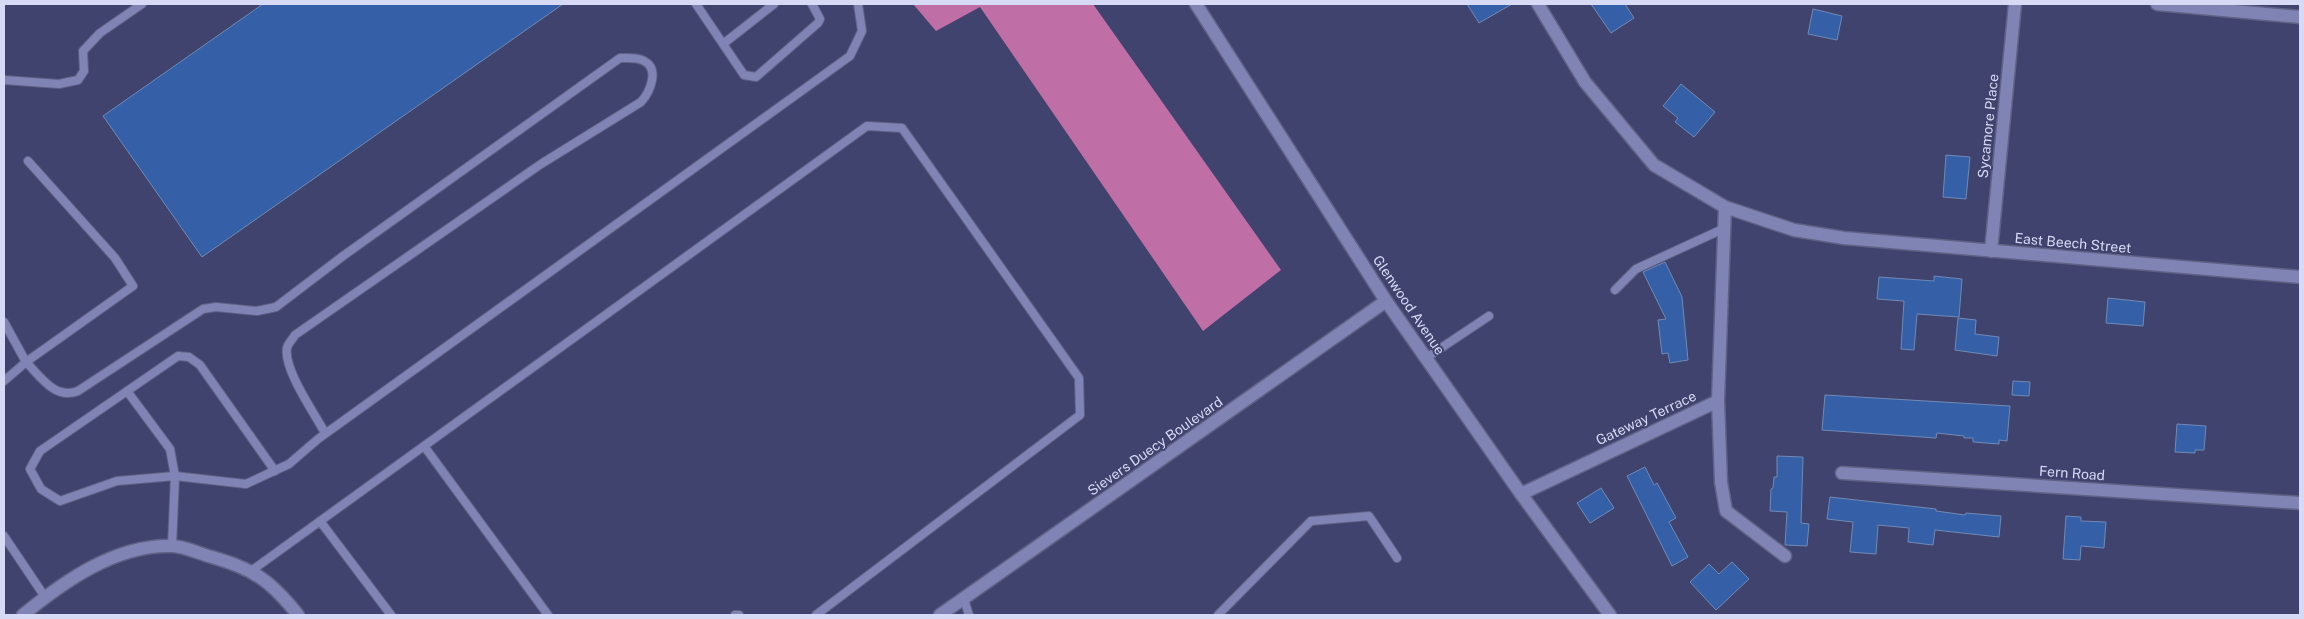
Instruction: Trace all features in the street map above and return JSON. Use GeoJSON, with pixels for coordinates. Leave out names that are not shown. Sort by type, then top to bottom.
{"type":"FeatureCollection","features":[{"type":"Feature","properties":{"kind":"street","name":"Glenwood Avenue"},"geometry":{"type":"LineString","coordinates":[[1196,4],[1386,301],[1521,494],[1610,615]]}},
{"type":"Feature","properties":{"kind":"street","name":"East Beech Street"},"geometry":{"type":"LineString","coordinates":[[1538,4],[1584,82],[1654,165],[1725,207],[1794,230],[1844,238],[2300,277]]}},
{"type":"Feature","properties":{"kind":"street","name":"Sycamore Place"},"geometry":{"type":"LineString","coordinates":[[1991,251],[2015,4]]}},
{"type":"Feature","properties":{"kind":"street"},"geometry":{"type":"LineString","coordinates":[[2157,4],[2300,17]]}},
{"type":"Feature","properties":{"kind":"street","name":"Gateway Terrace"},"geometry":{"type":"LineString","coordinates":[[1521,494],[1718,401],[1725,207]]}},
{"type":"Feature","properties":{"kind":"street","name":"Sievers Duecy Boulevard"},"geometry":{"type":"LineString","coordinates":[[940,615],[1386,301]]}},
{"type":"Feature","properties":{"kind":"street"},"geometry":{"type":"LineString","coordinates":[[1718,401],[1721,482],[1726,511],[1785,556]]}},
{"type":"Feature","properties":{"kind":"street","name":"Fern Road"},"geometry":{"type":"LineString","coordinates":[[1842,472],[2300,503]]}},
{"type":"Feature","properties":{"kind":"street"},"geometry":{"type":"LineString","coordinates":[[22,615],[87,569],[132,551],[172,546],[251,571],[281,594],[298,615]]}},
{"type":"Feature","properties":{"kind":"lane"},"geometry":{"type":"LineString","coordinates":[[4,80],[59,84],[78,80],[84,71],[83,51],[100,33],[142,4]]}},
{"type":"Feature","properties":{"kind":"lane"},"geometry":{"type":"LineString","coordinates":[[696,4],[744,74],[756,77],[818,23],[820,19],[812,4]]}},
{"type":"Feature","properties":{"kind":"lane"},"geometry":{"type":"LineString","coordinates":[[723,44],[774,4]]}},
{"type":"Feature","properties":{"kind":"lane"},"geometry":{"type":"LineString","coordinates":[[275,471],[200,365],[189,357],[178,356],[40,451],[30,469],[41,489],[60,501],[117,481],[194,476],[246,484],[275,471],[289,464],[325,433],[850,56],[862,31],[858,4]]}},
{"type":"Feature","properties":{"kind":"lane"},"geometry":{"type":"LineString","coordinates":[[4,322],[26,362],[56,392],[68,395],[78,391],[203,309],[216,307],[258,310],[276,307],[343,256],[620,58],[642,59],[647,63],[652,70],[652,80],[649,94],[641,102],[541,164],[295,335],[287,346],[287,358],[291,371],[325,433]]}},
{"type":"Feature","properties":{"kind":"lane"},"geometry":{"type":"LineString","coordinates":[[251,571],[867,126],[902,128],[1079,378],[1080,415],[816,615]]}},
{"type":"Feature","properties":{"kind":"lane"},"geometry":{"type":"LineString","coordinates":[[4,380],[26,362],[133,286],[115,258],[28,161]]}},
{"type":"Feature","properties":{"kind":"lane"},"geometry":{"type":"LineString","coordinates":[[1615,290],[1636,269],[1725,228]]}},
{"type":"Feature","properties":{"kind":"lane"},"geometry":{"type":"LineString","coordinates":[[1426,358],[1489,316]]}},
{"type":"Feature","properties":{"kind":"lane"},"geometry":{"type":"LineString","coordinates":[[127,391],[170,449],[175,476],[172,546]]}},
{"type":"Feature","properties":{"kind":"lane"},"geometry":{"type":"LineString","coordinates":[[424,446],[548,615]]}},
{"type":"Feature","properties":{"kind":"lane"},"geometry":{"type":"LineString","coordinates":[[1218,615],[1311,521],[1369,516],[1397,558]]}},
{"type":"Feature","properties":{"kind":"lane"},"geometry":{"type":"LineString","coordinates":[[320,521],[391,615]]}},
{"type":"Feature","properties":{"kind":"lane"},"geometry":{"type":"LineString","coordinates":[[4,536],[45,597]]}},
{"type":"Feature","properties":{"kind":"lane"},"geometry":{"type":"LineString","coordinates":[[964,599],[969,615]]}},
{"type":"Feature","properties":{"kind":"shaded area"},"geometry":{"type":"Polygon","coordinates":[[[913,4],[1093,4],[1281,270],[1203,331],[980,7],[936,31],[913,4]]]}},
{"type":"Feature","properties":{"kind":"building"},"geometry":{"type":"Polygon","coordinates":[[[263,4],[563,4],[202,257],[103,116],[263,4]]]}},
{"type":"Feature","properties":{"kind":"building"},"geometry":{"type":"Polygon","coordinates":[[[1467,4],[1512,4],[1479,23],[1467,4]]]}},
{"type":"Feature","properties":{"kind":"building"},"geometry":{"type":"Polygon","coordinates":[[[1591,4],[1625,4],[1634,18],[1611,33],[1591,4]]]}},
{"type":"Feature","properties":{"kind":"building"},"geometry":{"type":"Polygon","coordinates":[[[1813,9],[1842,16],[1837,40],[1808,34],[1813,9]]]}},
{"type":"Feature","properties":{"kind":"building"},"geometry":{"type":"Polygon","coordinates":[[[1681,84],[1715,112],[1694,137],[1675,122],[1678,118],[1663,106],[1681,84]]]}},
{"type":"Feature","properties":{"kind":"building"},"geometry":{"type":"Polygon","coordinates":[[[1946,155],[1970,157],[1966,199],[1943,197],[1946,155]]]}},
{"type":"Feature","properties":{"kind":"building"},"geometry":{"type":"Polygon","coordinates":[[[1665,262],[1682,297],[1688,360],[1670,363],[1668,353],[1662,354],[1658,320],[1666,319],[1643,272],[1665,262]]]}},
{"type":"Feature","properties":{"kind":"building"},"geometry":{"type":"Polygon","coordinates":[[[1934,276],[1962,279],[1959,317],[1917,314],[1914,350],[1901,349],[1904,301],[1877,299],[1879,277],[1934,281],[1934,276]]]}},
{"type":"Feature","properties":{"kind":"building"},"geometry":{"type":"Polygon","coordinates":[[[2108,298],[2145,302],[2143,326],[2106,323],[2108,298]]]}},
{"type":"Feature","properties":{"kind":"building"},"geometry":{"type":"Polygon","coordinates":[[[1958,318],[1976,320],[1975,334],[1999,337],[1997,356],[1955,350],[1958,318]]]}},
{"type":"Feature","properties":{"kind":"building"},"geometry":{"type":"Polygon","coordinates":[[[2013,381],[2030,382],[2029,396],[2012,395],[2013,381]]]}},
{"type":"Feature","properties":{"kind":"building"},"geometry":{"type":"Polygon","coordinates":[[[1825,395],[2010,406],[2007,441],[1999,440],[1999,444],[1973,442],[1973,438],[1937,433],[1936,438],[1822,430],[1825,395]]]}},
{"type":"Feature","properties":{"kind":"building"},"geometry":{"type":"Polygon","coordinates":[[[2177,424],[2206,426],[2204,450],[2195,450],[2195,453],[2175,452],[2177,424]]]}},
{"type":"Feature","properties":{"kind":"building"},"geometry":{"type":"Polygon","coordinates":[[[1777,456],[1803,457],[1801,523],[1809,524],[1807,546],[1785,545],[1787,512],[1770,511],[1771,489],[1773,488],[1774,477],[1777,477],[1777,456]]]}},
{"type":"Feature","properties":{"kind":"building"},"geometry":{"type":"Polygon","coordinates":[[[1645,467],[1654,485],[1657,483],[1676,518],[1669,522],[1688,557],[1672,566],[1627,476],[1645,467]]]}},
{"type":"Feature","properties":{"kind":"building"},"geometry":{"type":"Polygon","coordinates":[[[1601,488],[1614,508],[1590,523],[1577,503],[1601,488]]]}},
{"type":"Feature","properties":{"kind":"building"},"geometry":{"type":"Polygon","coordinates":[[[1830,497],[1936,509],[1936,511],[1965,515],[1966,513],[2001,516],[1999,537],[1935,530],[1933,545],[1908,542],[1909,528],[1878,525],[1876,554],[1850,552],[1853,522],[1827,519],[1830,497]]]}},
{"type":"Feature","properties":{"kind":"building"},"geometry":{"type":"Polygon","coordinates":[[[2066,516],[2081,517],[2081,521],[2106,522],[2104,548],[2081,546],[2080,560],[2063,559],[2066,516]]]}},
{"type":"Feature","properties":{"kind":"building"},"geometry":{"type":"Polygon","coordinates":[[[1732,562],[1749,579],[1716,610],[1690,582],[1709,564],[1719,574],[1732,562]]]}}]}
